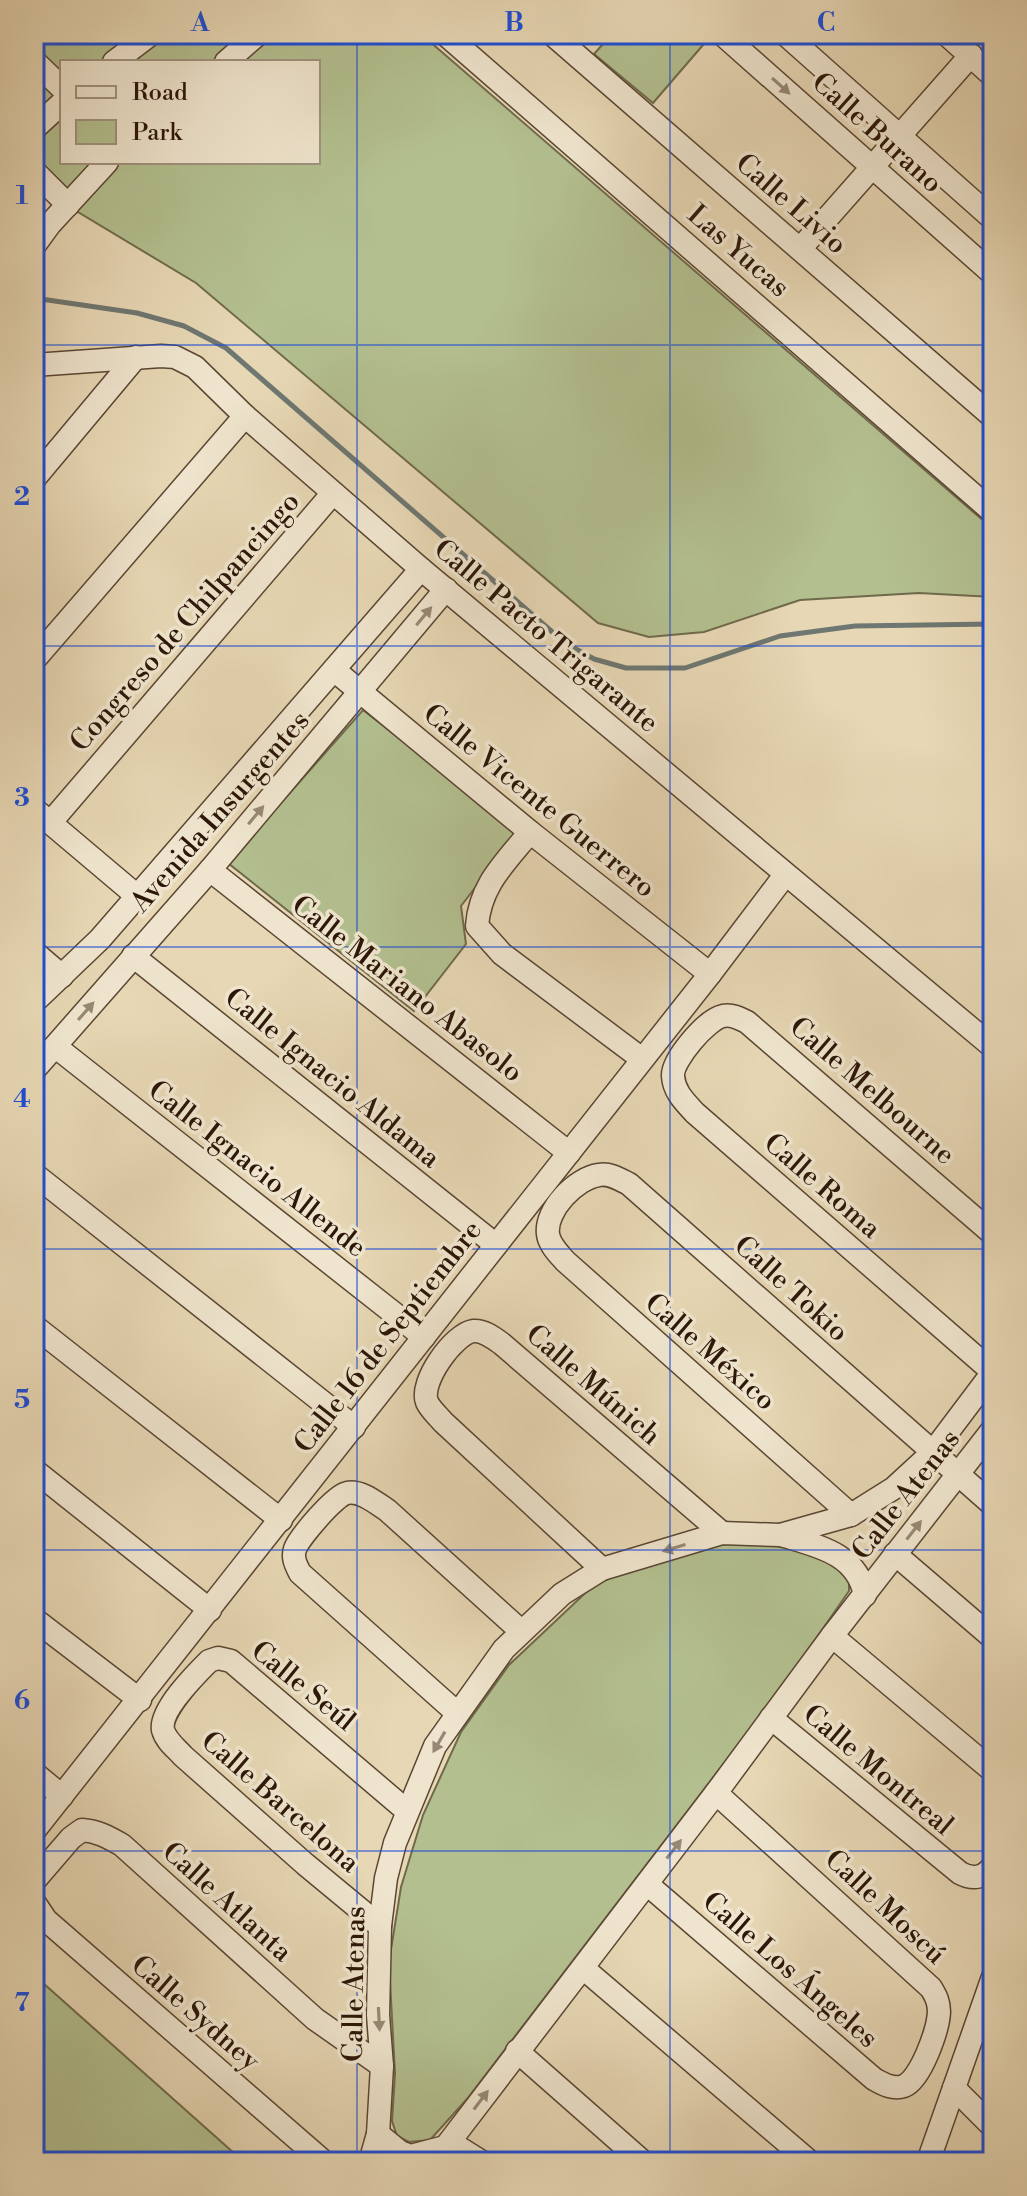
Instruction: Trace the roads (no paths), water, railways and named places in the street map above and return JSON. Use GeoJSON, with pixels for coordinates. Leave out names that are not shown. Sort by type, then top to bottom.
{"type":"FeatureCollection","features":[{"type":"Feature","properties":{"kind":"street"},"geometry":{"type":"LineString","coordinates":[[126,59],[151,34]]}},
{"type":"Feature","properties":{"kind":"street"},"geometry":{"type":"LineString","coordinates":[[228,60],[258,34]]}},
{"type":"Feature","properties":{"kind":"street","name":"Las Yucas"},"geometry":{"type":"LineString","coordinates":[[445,34],[993,512]]}},
{"type":"Feature","properties":{"kind":"street","name":"Calle Livio"},"geometry":{"type":"LineString","coordinates":[[552,34],[993,417]]}},
{"type":"Feature","properties":{"kind":"street","name":"Calle Burano"},"geometry":{"type":"LineString","coordinates":[[722,34],[993,274]]}},
{"type":"Feature","properties":{"kind":"street","name":"Calle Burano"},"geometry":{"type":"LineString","coordinates":[[785,34],[993,219]]}},
{"type":"Feature","properties":{"kind":"street"},"geometry":{"type":"LineString","coordinates":[[946,34],[993,76]]}},
{"type":"Feature","properties":{"kind":"street"},"geometry":{"type":"LineString","coordinates":[[800,249],[971,55]]}},
{"type":"Feature","properties":{"kind":"street"},"geometry":{"type":"LineString","coordinates":[[34,61],[60,86]]}},
{"type":"Feature","properties":{"kind":"street"},"geometry":{"type":"LineString","coordinates":[[37,126],[60,105]]}},
{"type":"Feature","properties":{"kind":"street"},"geometry":{"type":"LineString","coordinates":[[37,235],[105,164]]}},
{"type":"Feature","properties":{"kind":"street"},"geometry":{"type":"LineString","coordinates":[[34,171],[68,205]]}},
{"type":"Feature","properties":{"kind":"street"},"geometry":{"type":"LineString","coordinates":[[34,479],[136,357]]}},
{"type":"Feature","properties":{"kind":"street","name":"Calle Pacto Trigarante"},"geometry":{"type":"LineString","coordinates":[[34,365],[136,357],[175,357],[185,361],[421,569],[993,1047]]}},
{"type":"Feature","properties":{"kind":"street"},"geometry":{"type":"LineString","coordinates":[[34,660],[245,416]]}},
{"type":"Feature","properties":{"kind":"street","name":"Congreso de Chilpancingo"},"geometry":{"type":"LineString","coordinates":[[42,816],[333,493]]}},
{"type":"Feature","properties":{"kind":"street","name":"Avenida Insurgentes"},"geometry":{"type":"LineString","coordinates":[[34,1002],[100,939],[421,569]]}},
{"type":"Feature","properties":{"kind":"street","name":"Avenida Insurgentes"},"geometry":{"type":"LineString","coordinates":[[34,1070],[210,870],[446,589]]}},
{"type":"Feature","properties":{"kind":"street","name":"Calle Vicente Guerrero"},"geometry":{"type":"LineString","coordinates":[[334,670],[530,832],[710,974]]}},
{"type":"Feature","properties":{"kind":"street"},"geometry":{"type":"LineString","coordinates":[[42,816],[137,896]]}},
{"type":"Feature","properties":{"kind":"street"},"geometry":{"type":"LineString","coordinates":[[530,832],[481,896],[477,926],[502,954],[642,1059]]}},
{"type":"Feature","properties":{"kind":"street","name":"Calle Mariano Abasolo"},"geometry":{"type":"LineString","coordinates":[[210,870],[569,1153]]}},
{"type":"Feature","properties":{"kind":"street","name":"Calle 16 de Septiembre"},"geometry":{"type":"LineString","coordinates":[[34,1831],[140,1700],[785,875]]}},
{"type":"Feature","properties":{"kind":"street"},"geometry":{"type":"LineString","coordinates":[[34,952],[62,976]]}},
{"type":"Feature","properties":{"kind":"street","name":"Calle Ignacio Aldama"},"geometry":{"type":"LineString","coordinates":[[133,956],[496,1245]]}},
{"type":"Feature","properties":{"kind":"street","name":"Calle Melbourne"},"geometry":{"type":"LineString","coordinates":[[706,1026],[721,1016],[733,1016],[761,1032],[993,1234]]}},
{"type":"Feature","properties":{"kind":"street","name":"Calle Roma"},"geometry":{"type":"LineString","coordinates":[[706,1026],[673,1066],[675,1087],[682,1100],[993,1372]]}},
{"type":"Feature","properties":{"kind":"street","name":"Calle Ignacio Allende"},"geometry":{"type":"LineString","coordinates":[[56,1047],[424,1337]]}},
{"type":"Feature","properties":{"kind":"street"},"geometry":{"type":"LineString","coordinates":[[34,1174],[354,1427]]}},
{"type":"Feature","properties":{"kind":"street","name":"Calle Tokio"},"geometry":{"type":"LineString","coordinates":[[549,1222],[556,1208],[576,1186],[590,1177],[602,1174],[629,1184],[993,1505]]}},
{"type":"Feature","properties":{"kind":"street","name":"Calle México"},"geometry":{"type":"LineString","coordinates":[[549,1222],[548,1235],[565,1261],[851,1515]]}},
{"type":"Feature","properties":{"kind":"street"},"geometry":{"type":"LineString","coordinates":[[34,1326],[281,1520]]}},
{"type":"Feature","properties":{"kind":"street","name":"Calle Múnich"},"geometry":{"type":"LineString","coordinates":[[602,1569],[443,1422],[427,1402],[425,1390],[428,1378],[461,1337],[471,1331],[492,1337],[722,1533]]}},
{"type":"Feature","properties":{"kind":"street","name":"Calle Atenas"},"geometry":{"type":"LineString","coordinates":[[780,1535],[851,1515],[894,1488],[932,1453],[993,1372]]}},
{"type":"Feature","properties":{"kind":"street","name":"Calle Atenas"},"geometry":{"type":"LineString","coordinates":[[440,2154],[832,1636],[993,1429]]}},
{"type":"Feature","properties":{"kind":"street"},"geometry":{"type":"LineString","coordinates":[[34,1470],[210,1610]]}},
{"type":"Feature","properties":{"kind":"street"},"geometry":{"type":"LineString","coordinates":[[457,1713],[310,1584],[295,1564],[296,1546],[337,1498],[347,1492],[361,1494],[387,1510],[521,1631]]}},
{"type":"Feature","properties":{"kind":"street","name":"Calle Atenas"},"geometry":{"type":"LineString","coordinates":[[370,2162],[378,2134],[382,2066],[378,2015],[380,1926],[386,1878],[407,1811],[435,1746],[504,1649],[562,1594],[602,1569],[722,1533],[780,1535],[820,1548],[854,1567],[862,1579],[865,1595]]}},
{"type":"Feature","properties":{"kind":"street"},"geometry":{"type":"LineString","coordinates":[[895,1554],[993,1638]]}},
{"type":"Feature","properties":{"kind":"street"},"geometry":{"type":"LineString","coordinates":[[34,1619],[140,1700]]}},
{"type":"Feature","properties":{"kind":"street"},"geometry":{"type":"LineString","coordinates":[[832,1636],[993,1771]]}},
{"type":"Feature","properties":{"kind":"street","name":"Calle Seúl"},"geometry":{"type":"LineString","coordinates":[[167,1711],[209,1661],[218,1658],[231,1661],[407,1811]]}},
{"type":"Feature","properties":{"kind":"street","name":"Calle Barcelona"},"geometry":{"type":"LineString","coordinates":[[167,1711],[163,1722],[164,1732],[183,1756],[380,1926]]}},
{"type":"Feature","properties":{"kind":"street","name":"Calle Montreal"},"geometry":{"type":"LineString","coordinates":[[771,1718],[960,1873],[970,1878],[981,1877],[992,1867]]}},
{"type":"Feature","properties":{"kind":"street"},"geometry":{"type":"LineString","coordinates":[[34,1773],[62,1796]]}},
{"type":"Feature","properties":{"kind":"street","name":"Calle Moscú"},"geometry":{"type":"LineString","coordinates":[[716,1793],[931,1988],[937,1998],[938,2021],[921,2068],[913,2080],[902,2087]]}},
{"type":"Feature","properties":{"kind":"street","name":"Calle Atlanta"},"geometry":{"type":"LineString","coordinates":[[35,1879],[71,1838],[82,1830],[96,1831],[110,1838],[122,1845],[315,2019],[382,2066]]}},
{"type":"Feature","properties":{"kind":"street","name":"Calle Los Ángeles"},"geometry":{"type":"LineString","coordinates":[[647,1884],[874,2079],[887,2086],[902,2087]]}},
{"type":"Feature","properties":{"kind":"street","name":"Calle Sydney"},"geometry":{"type":"LineString","coordinates":[[34,1902],[46,1920],[324,2162]]}},
{"type":"Feature","properties":{"kind":"street"},"geometry":{"type":"LineString","coordinates":[[583,1968],[810,2162]]}},
{"type":"Feature","properties":{"kind":"street"},"geometry":{"type":"LineString","coordinates":[[928,2162],[993,1977]]}},
{"type":"Feature","properties":{"kind":"street"},"geometry":{"type":"LineString","coordinates":[[517,2051],[643,2162]]}},
{"type":"Feature","properties":{"kind":"street"},"geometry":{"type":"LineString","coordinates":[[954,2088],[993,2127]]}},
{"type":"Feature","properties":{"kind":"street"},"geometry":{"type":"LineString","coordinates":[[378,2134],[400,2152],[411,2156],[440,2154],[458,2147],[482,2162]]}},
{"type":"Feature","properties":{"kind":"waterway"},"geometry":{"type":"LineString","coordinates":[[34,298],[137,313],[184,326],[226,348],[565,643],[594,659],[626,668],[685,668],[780,636],[855,626],[993,624]]}}]}
